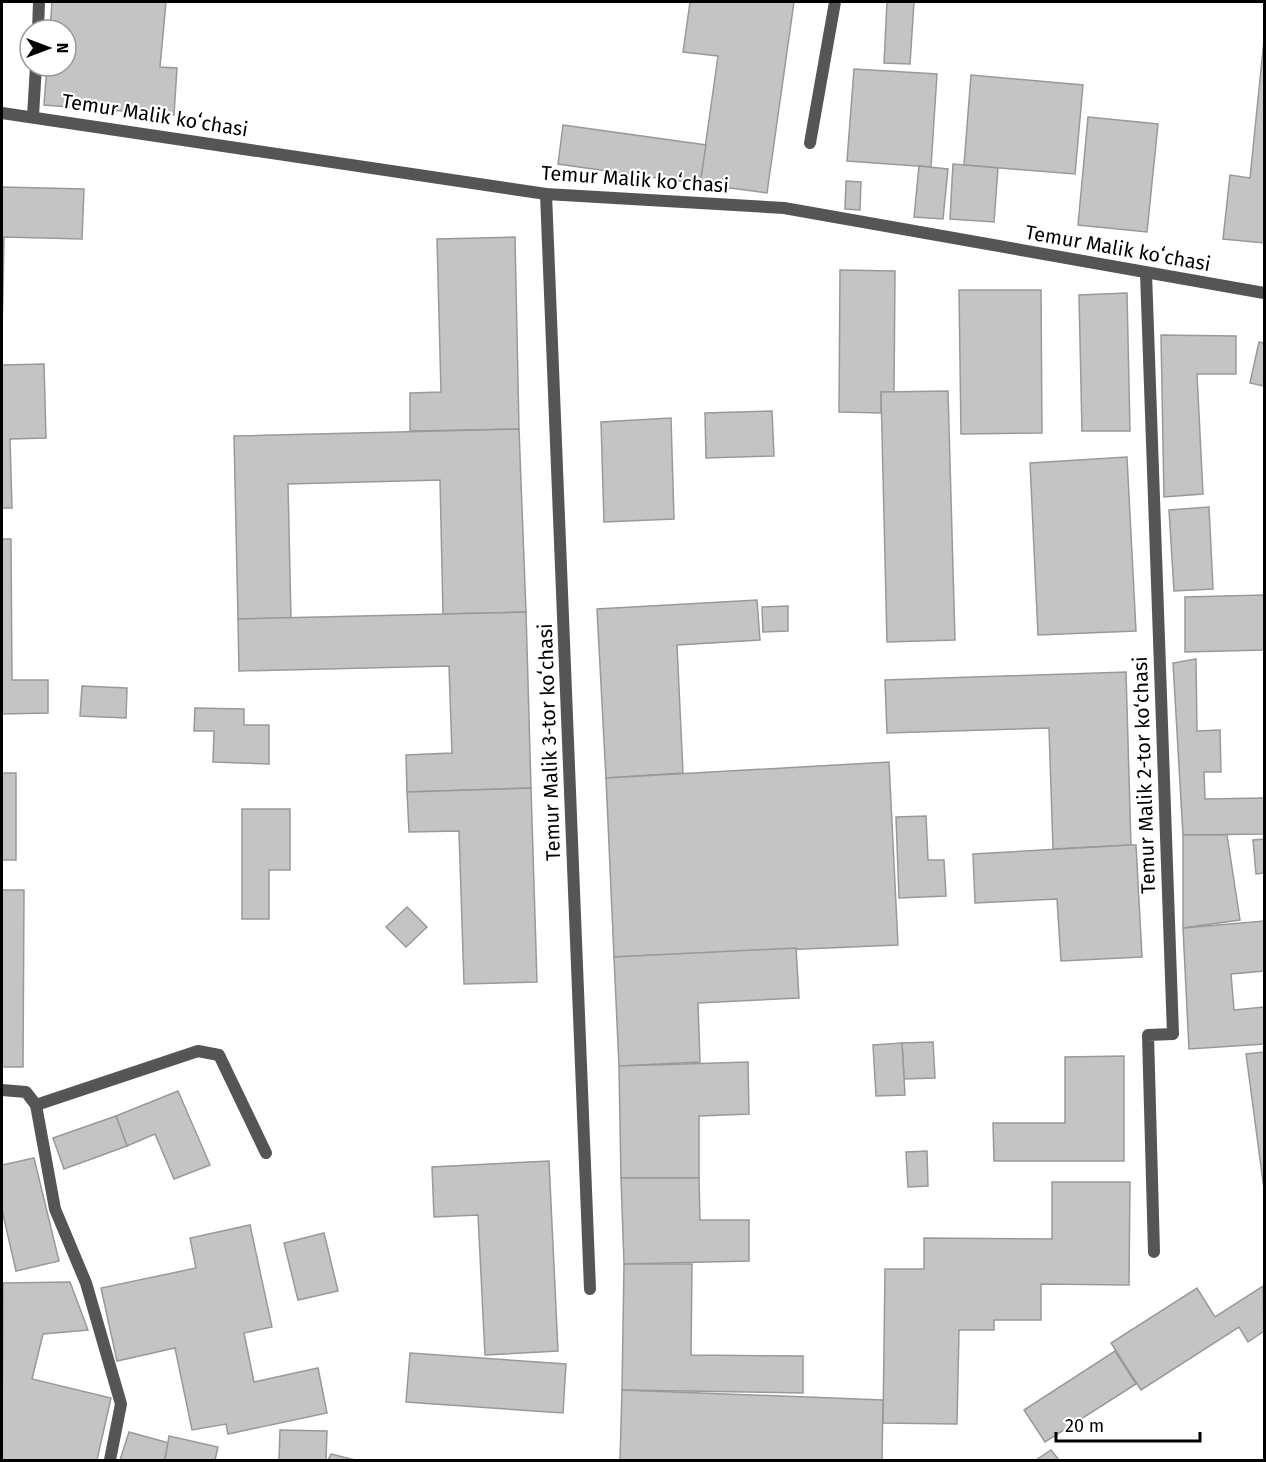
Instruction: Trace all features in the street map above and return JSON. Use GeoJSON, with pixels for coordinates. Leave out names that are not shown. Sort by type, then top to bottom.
{"type":"FeatureCollection","features":[{"type":"Feature","properties":{"kind":"street"},"geometry":{"type":"LineString","coordinates":[[38,18],[39,2]]}},
{"type":"Feature","properties":{"kind":"street"},"geometry":{"type":"LineString","coordinates":[[810,143],[834,2]]}},
{"type":"Feature","properties":{"kind":"street"},"geometry":{"type":"LineString","coordinates":[[33,116],[35,78]]}},
{"type":"Feature","properties":{"kind":"street","name":"Temur Malik koʻchasi"},"geometry":{"type":"LineString","coordinates":[[2,113],[546,194],[784,208],[1264,294]]}},
{"type":"Feature","properties":{"kind":"street","name":"Temur Malik 3-tor koʻchasi"},"geometry":{"type":"LineString","coordinates":[[546,194],[590,1289]]}},
{"type":"Feature","properties":{"kind":"street","name":"Temur Malik 2-tor ko‘chasi"},"geometry":{"type":"LineString","coordinates":[[1146,273],[1173,1034],[1148,1035],[1154,1252]]}},
{"type":"Feature","properties":{"kind":"street"},"geometry":{"type":"LineString","coordinates":[[36,1105],[198,1051],[219,1055],[266,1153]]}},
{"type":"Feature","properties":{"kind":"street"},"geometry":{"type":"LineString","coordinates":[[2,1090],[26,1092],[36,1105],[55,1209],[86,1283],[122,1404],[110,1461]]}},
{"type":"Feature","properties":{"kind":"building"},"geometry":{"type":"Polygon","coordinates":[[[52,2],[166,2],[160,67],[177,68],[174,115],[44,105],[46,78],[78,78],[78,18],[51,18],[52,2]]]}},
{"type":"Feature","properties":{"kind":"building"},"geometry":{"type":"Polygon","coordinates":[[[690,2],[794,2],[767,193],[700,184],[718,56],[683,52],[690,2]]]}},
{"type":"Feature","properties":{"kind":"building"},"geometry":{"type":"Polygon","coordinates":[[[887,2],[914,2],[910,64],[884,63],[887,2]]]}},
{"type":"Feature","properties":{"kind":"building"},"geometry":{"type":"Polygon","coordinates":[[[1264,40],[1264,243],[1223,239],[1230,175],[1250,178],[1264,40]]]}},
{"type":"Feature","properties":{"kind":"building"},"geometry":{"type":"Polygon","coordinates":[[[854,69],[937,74],[931,167],[847,161],[854,69]]]}},
{"type":"Feature","properties":{"kind":"building"},"geometry":{"type":"Polygon","coordinates":[[[971,75],[1083,85],[1075,174],[964,165],[971,75]]]}},
{"type":"Feature","properties":{"kind":"building"},"geometry":{"type":"Polygon","coordinates":[[[1088,117],[1158,124],[1147,232],[1078,225],[1088,117]]]}},
{"type":"Feature","properties":{"kind":"building"},"geometry":{"type":"Polygon","coordinates":[[[563,125],[706,145],[700,184],[558,164],[563,125]]]}},
{"type":"Feature","properties":{"kind":"building"},"geometry":{"type":"Polygon","coordinates":[[[953,164],[998,168],[994,222],[950,219],[953,164]]]}},
{"type":"Feature","properties":{"kind":"building"},"geometry":{"type":"Polygon","coordinates":[[[919,166],[948,169],[943,219],[914,217],[919,166]]]}},
{"type":"Feature","properties":{"kind":"building"},"geometry":{"type":"Polygon","coordinates":[[[846,181],[861,182],[860,210],[845,209],[846,181]]]}},
{"type":"Feature","properties":{"kind":"building"},"geometry":{"type":"Polygon","coordinates":[[[2,187],[84,189],[82,239],[4,237],[2,337],[2,187]]]}},
{"type":"Feature","properties":{"kind":"building"},"geometry":{"type":"Polygon","coordinates":[[[515,237],[519,429],[410,431],[410,393],[441,392],[437,239],[515,237]]]}},
{"type":"Feature","properties":{"kind":"building"},"geometry":{"type":"Polygon","coordinates":[[[840,270],[895,271],[894,392],[881,392],[881,413],[839,412],[840,270]]]}},
{"type":"Feature","properties":{"kind":"building"},"geometry":{"type":"Polygon","coordinates":[[[959,290],[1041,290],[1042,433],[961,434],[959,290]]]}},
{"type":"Feature","properties":{"kind":"building"},"geometry":{"type":"Polygon","coordinates":[[[1127,293],[1130,431],[1082,431],[1079,295],[1127,293]]]}},
{"type":"Feature","properties":{"kind":"building"},"geometry":{"type":"Polygon","coordinates":[[[1161,335],[1236,336],[1236,374],[1197,374],[1203,494],[1164,497],[1161,335]]]}},
{"type":"Feature","properties":{"kind":"building"},"geometry":{"type":"Polygon","coordinates":[[[1259,342],[1264,343],[1264,386],[1250,383],[1259,342]]]}},
{"type":"Feature","properties":{"kind":"building"},"geometry":{"type":"Polygon","coordinates":[[[44,364],[46,438],[10,439],[12,508],[2,508],[2,365],[44,364]]]}},
{"type":"Feature","properties":{"kind":"building"},"geometry":{"type":"Polygon","coordinates":[[[948,391],[955,640],[887,642],[881,392],[948,391]]]}},
{"type":"Feature","properties":{"kind":"building"},"geometry":{"type":"Polygon","coordinates":[[[772,411],[774,456],[706,458],[705,413],[772,411]]]}},
{"type":"Feature","properties":{"kind":"building"},"geometry":{"type":"Polygon","coordinates":[[[671,418],[674,519],[604,522],[601,422],[671,418]]]}},
{"type":"Feature","properties":{"kind":"building"},"geometry":{"type":"Polygon","coordinates":[[[519,429],[526,612],[443,614],[440,480],[288,484],[291,618],[238,619],[234,436],[519,429]]]}},
{"type":"Feature","properties":{"kind":"building"},"geometry":{"type":"Polygon","coordinates":[[[1127,457],[1136,631],[1038,635],[1030,463],[1127,457]]]}},
{"type":"Feature","properties":{"kind":"building"},"geometry":{"type":"Polygon","coordinates":[[[1209,507],[1213,589],[1174,591],[1169,510],[1209,507]]]}},
{"type":"Feature","properties":{"kind":"building"},"geometry":{"type":"Polygon","coordinates":[[[2,539],[11,539],[12,680],[48,680],[48,713],[2,714],[2,539]]]}},
{"type":"Feature","properties":{"kind":"building"},"geometry":{"type":"Polygon","coordinates":[[[1264,595],[1264,650],[1185,652],[1185,597],[1264,595]]]}},
{"type":"Feature","properties":{"kind":"building"},"geometry":{"type":"Polygon","coordinates":[[[757,600],[760,640],[677,645],[683,773],[606,778],[597,609],[757,600]]]}},
{"type":"Feature","properties":{"kind":"building"},"geometry":{"type":"Polygon","coordinates":[[[788,606],[788,631],[763,632],[762,607],[788,606]]]}},
{"type":"Feature","properties":{"kind":"building"},"geometry":{"type":"Polygon","coordinates":[[[526,612],[531,788],[407,792],[406,755],[452,753],[449,666],[239,671],[238,619],[526,612]]]}},
{"type":"Feature","properties":{"kind":"building"},"geometry":{"type":"Polygon","coordinates":[[[1196,659],[1197,731],[1220,730],[1221,772],[1204,772],[1205,799],[1264,798],[1264,834],[1183,835],[1173,663],[1196,659]]]}},
{"type":"Feature","properties":{"kind":"building"},"geometry":{"type":"Polygon","coordinates":[[[1126,672],[1131,845],[1053,849],[1049,728],[887,733],[885,680],[1126,672]]]}},
{"type":"Feature","properties":{"kind":"building"},"geometry":{"type":"Polygon","coordinates":[[[82,686],[127,688],[126,718],[80,716],[82,686]]]}},
{"type":"Feature","properties":{"kind":"building"},"geometry":{"type":"Polygon","coordinates":[[[195,708],[244,709],[244,725],[269,725],[269,764],[213,762],[214,731],[194,731],[195,708]]]}},
{"type":"Feature","properties":{"kind":"building"},"geometry":{"type":"Polygon","coordinates":[[[889,762],[898,945],[614,957],[606,778],[889,762]]]}},
{"type":"Feature","properties":{"kind":"building"},"geometry":{"type":"Polygon","coordinates":[[[2,773],[16,773],[16,860],[2,860],[2,773]]]}},
{"type":"Feature","properties":{"kind":"building"},"geometry":{"type":"Polygon","coordinates":[[[531,788],[537,982],[464,984],[459,831],[409,832],[407,792],[531,788]]]}},
{"type":"Feature","properties":{"kind":"building"},"geometry":{"type":"Polygon","coordinates":[[[242,809],[290,809],[290,870],[269,870],[269,919],[242,919],[242,809]]]}},
{"type":"Feature","properties":{"kind":"building"},"geometry":{"type":"Polygon","coordinates":[[[926,816],[928,860],[944,860],[946,896],[899,898],[896,817],[926,816]]]}},
{"type":"Feature","properties":{"kind":"building"},"geometry":{"type":"Polygon","coordinates":[[[1183,835],[1227,835],[1240,920],[1183,928],[1183,835]]]}},
{"type":"Feature","properties":{"kind":"building"},"geometry":{"type":"Polygon","coordinates":[[[1264,839],[1264,873],[1256,874],[1253,840],[1264,839]]]}},
{"type":"Feature","properties":{"kind":"building"},"geometry":{"type":"Polygon","coordinates":[[[1136,845],[1142,957],[1061,961],[1057,899],[975,903],[973,854],[1136,845]]]}},
{"type":"Feature","properties":{"kind":"building"},"geometry":{"type":"Polygon","coordinates":[[[2,890],[24,890],[23,1067],[2,1067],[2,890]]]}},
{"type":"Feature","properties":{"kind":"building"},"geometry":{"type":"Polygon","coordinates":[[[407,907],[427,927],[406,947],[386,927],[407,907]]]}},
{"type":"Feature","properties":{"kind":"building"},"geometry":{"type":"Polygon","coordinates":[[[1264,921],[1264,971],[1231,974],[1234,1010],[1264,1007],[1264,1044],[1189,1049],[1183,928],[1264,921]]]}},
{"type":"Feature","properties":{"kind":"building"},"geometry":{"type":"Polygon","coordinates":[[[796,948],[799,998],[698,1003],[700,1062],[619,1066],[614,957],[796,948]]]}},
{"type":"Feature","properties":{"kind":"building"},"geometry":{"type":"Polygon","coordinates":[[[933,1042],[935,1078],[904,1079],[902,1043],[933,1042]]]}},
{"type":"Feature","properties":{"kind":"building"},"geometry":{"type":"Polygon","coordinates":[[[902,1043],[905,1095],[876,1096],[873,1045],[902,1043]]]}},
{"type":"Feature","properties":{"kind":"building"},"geometry":{"type":"Polygon","coordinates":[[[1264,1052],[1264,1189],[1246,1054],[1264,1052]]]}},
{"type":"Feature","properties":{"kind":"building"},"geometry":{"type":"Polygon","coordinates":[[[1124,1056],[1124,1161],[994,1161],[993,1123],[1065,1123],[1065,1057],[1124,1056]]]}},
{"type":"Feature","properties":{"kind":"building"},"geometry":{"type":"Polygon","coordinates":[[[748,1062],[749,1114],[699,1116],[699,1178],[621,1178],[619,1066],[748,1062]]]}},
{"type":"Feature","properties":{"kind":"building"},"geometry":{"type":"Polygon","coordinates":[[[178,1091],[210,1165],[174,1179],[155,1134],[127,1146],[116,1116],[178,1091]]]}},
{"type":"Feature","properties":{"kind":"building"},"geometry":{"type":"Polygon","coordinates":[[[116,1116],[127,1146],[64,1169],[53,1138],[116,1116]]]}},
{"type":"Feature","properties":{"kind":"building"},"geometry":{"type":"Polygon","coordinates":[[[927,1151],[928,1186],[908,1187],[906,1152],[927,1151]]]}},
{"type":"Feature","properties":{"kind":"building"},"geometry":{"type":"Polygon","coordinates":[[[34,1158],[59,1261],[16,1271],[2,1210],[2,1165],[34,1158]]]}},
{"type":"Feature","properties":{"kind":"building"},"geometry":{"type":"Polygon","coordinates":[[[549,1161],[558,1351],[485,1355],[478,1215],[434,1217],[432,1167],[549,1161]]]}},
{"type":"Feature","properties":{"kind":"building"},"geometry":{"type":"Polygon","coordinates":[[[621,1178],[699,1178],[700,1220],[749,1220],[749,1261],[624,1264],[621,1178]]]}},
{"type":"Feature","properties":{"kind":"building"},"geometry":{"type":"Polygon","coordinates":[[[1052,1182],[1130,1182],[1129,1285],[1041,1284],[1041,1320],[994,1320],[994,1330],[959,1330],[957,1424],[883,1423],[885,1269],[924,1269],[924,1238],[1052,1239],[1052,1182]]]}},
{"type":"Feature","properties":{"kind":"building"},"geometry":{"type":"Polygon","coordinates":[[[250,1225],[272,1327],[244,1333],[254,1382],[318,1368],[327,1413],[228,1434],[226,1424],[192,1430],[175,1348],[117,1361],[101,1288],[196,1268],[190,1238],[250,1225]]]}},
{"type":"Feature","properties":{"kind":"building"},"geometry":{"type":"Polygon","coordinates":[[[324,1233],[338,1291],[298,1300],[284,1243],[324,1233]]]}},
{"type":"Feature","properties":{"kind":"building"},"geometry":{"type":"Polygon","coordinates":[[[624,1264],[692,1264],[691,1355],[803,1356],[803,1393],[622,1390],[624,1264]]]}},
{"type":"Feature","properties":{"kind":"building"},"geometry":{"type":"Polygon","coordinates":[[[70,1282],[88,1330],[43,1334],[32,1379],[111,1398],[97,1460],[2,1460],[3,1283],[70,1282]]]}},
{"type":"Feature","properties":{"kind":"building"},"geometry":{"type":"Polygon","coordinates":[[[1263,1286],[1264,1331],[1248,1342],[1239,1327],[1141,1390],[1111,1343],[1197,1288],[1215,1317],[1263,1286]]]}},
{"type":"Feature","properties":{"kind":"building"},"geometry":{"type":"Polygon","coordinates":[[[1115,1351],[1136,1384],[1045,1442],[1024,1410],[1115,1351]]]}},
{"type":"Feature","properties":{"kind":"building"},"geometry":{"type":"Polygon","coordinates":[[[410,1353],[566,1364],[563,1413],[406,1402],[410,1353]]]}},
{"type":"Feature","properties":{"kind":"building"},"geometry":{"type":"Polygon","coordinates":[[[622,1390],[883,1400],[882,1460],[620,1460],[622,1390]]]}},
{"type":"Feature","properties":{"kind":"building"},"geometry":{"type":"Polygon","coordinates":[[[280,1430],[327,1431],[326,1460],[279,1460],[280,1430]]]}},
{"type":"Feature","properties":{"kind":"building"},"geometry":{"type":"Polygon","coordinates":[[[129,1432],[169,1443],[164,1460],[120,1460],[129,1432]]]}},
{"type":"Feature","properties":{"kind":"building"},"geometry":{"type":"Polygon","coordinates":[[[169,1436],[218,1447],[215,1460],[165,1460],[169,1436]]]}},
{"type":"Feature","properties":{"kind":"building"},"geometry":{"type":"Polygon","coordinates":[[[1051,1450],[1059,1460],[1036,1460],[1051,1450]]]}},
{"type":"Feature","properties":{"kind":"building"},"geometry":{"type":"Polygon","coordinates":[[[331,1454],[355,1460],[328,1460],[331,1454]]]}}]}
